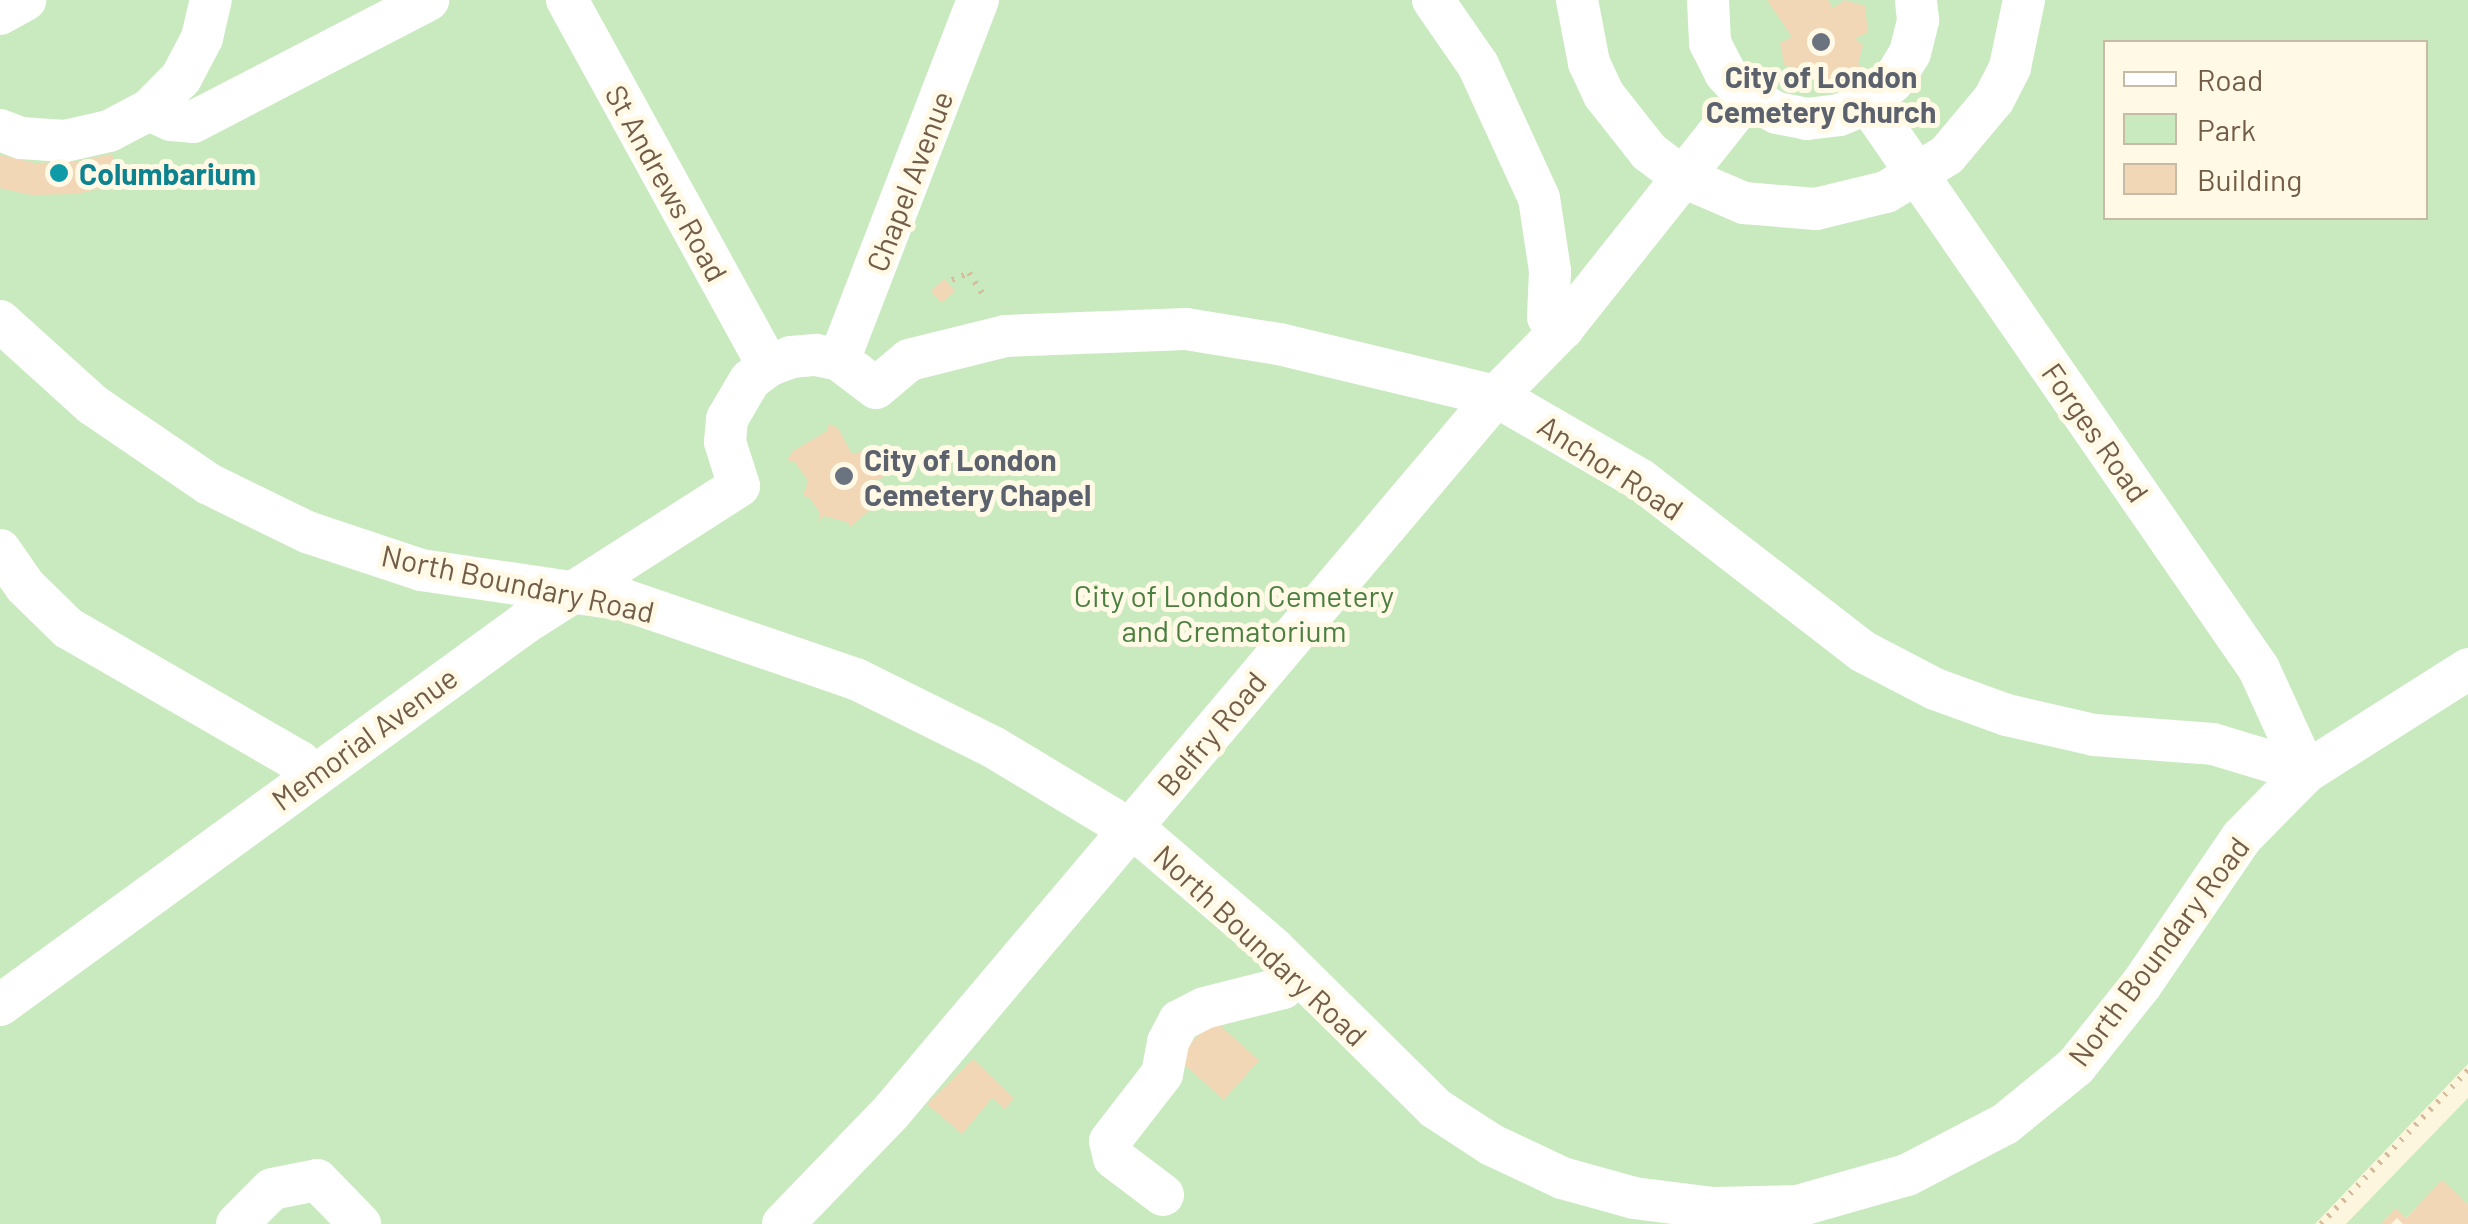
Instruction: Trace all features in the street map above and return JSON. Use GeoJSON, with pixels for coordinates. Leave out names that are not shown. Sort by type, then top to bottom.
{"type":"FeatureCollection","features":[{"type":"Feature","properties":{"kind":"lane"},"geometry":{"type":"LineString","coordinates":[[0,14],[25,0]]}},
{"type":"Feature","properties":{"kind":"lane"},"geometry":{"type":"LineString","coordinates":[[0,130],[21,138],[66,141],[109,131],[149,110],[181,78],[202,38],[211,0]]}},
{"type":"Feature","properties":{"kind":"lane"},"geometry":{"type":"LineString","coordinates":[[149,110],[171,120],[193,122],[428,0]]}},
{"type":"Feature","properties":{"kind":"lane","name":"St Andrews Road"},"geometry":{"type":"LineString","coordinates":[[567,0],[768,366]]}},
{"type":"Feature","properties":{"kind":"lane","name":"Chapel Avenue"},"geometry":{"type":"LineString","coordinates":[[840,360],[978,0]]}},
{"type":"Feature","properties":{"kind":"lane"},"geometry":{"type":"LineString","coordinates":[[1433,0],[1478,65],[1539,198],[1550,271],[1548,317],[1563,328]]}},
{"type":"Feature","properties":{"kind":"lane"},"geometry":{"type":"LineString","coordinates":[[1577,0],[1589,63],[1604,95],[1637,138],[1681,176],[1744,203],[1816,210],[1886,192],[1918,176],[1960,142],[1994,100],[2010,67],[2024,0]]}},
{"type":"Feature","properties":{"kind":"lane"},"geometry":{"type":"LineString","coordinates":[[1708,0],[1710,43],[1725,73],[1748,96],[1776,112],[1807,119],[1839,115],[1868,102],[1893,81],[1910,52],[1918,20],[1916,0]]}},
{"type":"Feature","properties":{"kind":"lane","name":"Belfry Road"},"geometry":{"type":"LineString","coordinates":[[783,1224],[892,1111],[1496,396],[1563,328],[1748,96]]}},
{"type":"Feature","properties":{"kind":"lane","name":"Forges Road"},"geometry":{"type":"LineString","coordinates":[[1868,102],[2259,668],[2306,772]]}},
{"type":"Feature","properties":{"kind":"lane","name":"North Boundary Road"},"geometry":{"type":"LineString","coordinates":[[0,321],[93,404],[209,484],[307,532],[422,570],[626,600],[856,679],[993,747],[1129,830],[1273,948],[1435,1108],[1492,1145],[1562,1178],[1634,1198],[1713,1208],[1798,1206],[1907,1176],[2006,1124],[2076,1066],[2141,985],[2242,837],[2306,772],[2468,669]]}},
{"type":"Feature","properties":{"kind":"lane","name":"Anchor Road"},"geometry":{"type":"LineString","coordinates":[[840,360],[876,388],[909,360],[1005,336],[1186,329],[1278,344],[1496,396],[1641,480],[1862,650],[1934,690],[2006,715],[2094,735],[2214,744],[2306,772]]}},
{"type":"Feature","properties":{"kind":"lane"},"geometry":{"type":"LineString","coordinates":[[768,366],[816,355],[840,360]]}},
{"type":"Feature","properties":{"kind":"lane","name":"Memorial Avenue"},"geometry":{"type":"LineString","coordinates":[[0,1005],[312,774],[574,592],[738,486],[725,442],[727,419],[736,398],[768,366]]}},
{"type":"Feature","properties":{"kind":"lane"},"geometry":{"type":"LineString","coordinates":[[0,550],[25,586],[68,628],[300,762],[312,774]]}},
{"type":"Feature","properties":{"kind":"lane"},"geometry":{"type":"LineString","coordinates":[[1163,1195],[1114,1158],[1110,1141],[1162,1074],[1168,1042],[1179,1021],[1204,1008],[1283,988],[1296,973]]}},
{"type":"Feature","properties":{"kind":"lane"},"geometry":{"type":"LineString","coordinates":[[238,1224],[272,1190],[318,1180],[360,1224]]}},
{"type":"Feature","properties":{"kind":"path"},"geometry":{"type":"LineString","coordinates":[[2321,1224],[2468,1070]]}},
{"type":"Feature","properties":{"kind":"green space","name":"City of London Cemetery and Crematorium"},"geometry":{"type":"Polygon","coordinates":[[[0,0],[2468,0],[2468,1064],[2315,1224],[0,1224],[0,0]]]}},
{"type":"Feature","properties":{"kind":"green space"},"geometry":{"type":"Polygon","coordinates":[[[2468,1098],[2468,1205],[2442,1181],[2406,1218],[2396,1209],[2381,1224],[2346,1224],[2468,1098]]]}},
{"type":"Feature","properties":{"kind":"building","name":"City of London Cemetery Church"},"geometry":{"type":"Polygon","coordinates":[[[1767,0],[1828,0],[1833,8],[1845,0],[1865,6],[1868,32],[1855,39],[1863,45],[1858,64],[1862,67],[1839,82],[1816,76],[1813,65],[1807,73],[1784,65],[1780,43],[1792,37],[1767,0]]]}},
{"type":"Feature","properties":{"kind":"building","name":"Columbarium"},"geometry":{"type":"Polygon","coordinates":[[[112,154],[122,183],[77,194],[31,195],[0,188],[0,155],[35,163],[74,162],[112,154]]]}},
{"type":"Feature","properties":{"kind":"building"},"geometry":{"type":"Polygon","coordinates":[[[944,279],[955,291],[942,303],[931,291],[944,279]]]}},
{"type":"Feature","properties":{"kind":"building","name":"City of London Cemetery Chapel"},"geometry":{"type":"Polygon","coordinates":[[[829,424],[838,428],[852,454],[864,451],[876,473],[883,472],[884,478],[878,479],[876,511],[871,509],[850,527],[849,523],[824,516],[818,521],[820,513],[809,497],[803,496],[808,481],[795,462],[787,460],[793,451],[827,431],[829,424]]]}},
{"type":"Feature","properties":{"kind":"building"},"geometry":{"type":"Polygon","coordinates":[[[1213,1019],[1259,1060],[1224,1100],[1178,1058],[1213,1019]]]}},
{"type":"Feature","properties":{"kind":"building"},"geometry":{"type":"Polygon","coordinates":[[[973,1059],[1014,1098],[1005,1109],[992,1098],[962,1134],[927,1104],[973,1059]]]}},
{"type":"Feature","properties":{"kind":"building"},"geometry":{"type":"Polygon","coordinates":[[[2442,1180],[2468,1205],[2468,1224],[2403,1224],[2397,1218],[2391,1224],[2381,1224],[2396,1208],[2406,1218],[2442,1180]]]}},
{"type":"Feature","properties":{"kind":"place","name":"City of London Cemetery Church"},"geometry":{"type":"Point","coordinates":[1821,42]}},
{"type":"Feature","properties":{"kind":"place","name":"Columbarium"},"geometry":{"type":"Point","coordinates":[59,173]}},
{"type":"Feature","properties":{"kind":"place","name":"City of London Cemetery Chapel"},"geometry":{"type":"Point","coordinates":[844,476]}}]}
